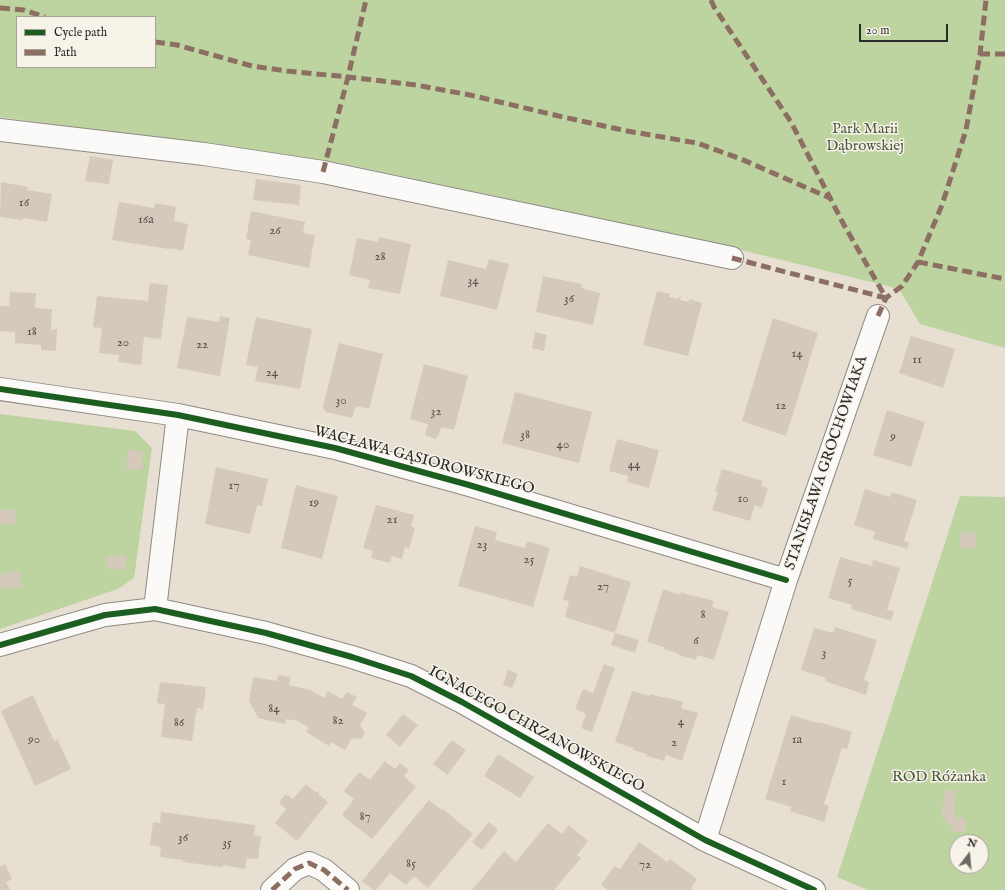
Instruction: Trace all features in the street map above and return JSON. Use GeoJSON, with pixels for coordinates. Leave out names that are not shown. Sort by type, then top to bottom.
{"type":"FeatureCollection","features":[{"type":"Feature","properties":{"kind":"street"},"geometry":{"type":"LineString","coordinates":[[0,130],[204,154],[323,172],[732,258]]}},
{"type":"Feature","properties":{"kind":"street","name":"STANISŁAWA GROCHOWIAKA"},"geometry":{"type":"LineString","coordinates":[[705,840],[786,580],[878,316]]}},
{"type":"Feature","properties":{"kind":"street","name":"WACŁAWA GĄSIOROWSKIEGO"},"geometry":{"type":"LineString","coordinates":[[0,389],[178,415],[335,448],[469,485],[786,580]]}},
{"type":"Feature","properties":{"kind":"street"},"geometry":{"type":"LineString","coordinates":[[155,609],[178,415]]}},
{"type":"Feature","properties":{"kind":"street","name":"IGNACEGO CHRZANOWSKIEGO"},"geometry":{"type":"LineString","coordinates":[[0,645],[105,614],[155,609],[266,633],[352,657],[411,676],[462,702],[705,840],[814,890]]}},
{"type":"Feature","properties":{"kind":"street"},"geometry":{"type":"LineString","coordinates":[[272,890],[295,868],[309,863],[324,870],[348,890]]}},
{"type":"Feature","properties":{"kind":"green space","name":"Park Marii Dąbrowskiej"},"geometry":{"type":"Polygon","coordinates":[[[0,0],[1005,0],[1005,348],[920,324],[899,289],[701,240],[335,162],[0,117],[0,0]]]}},
{"type":"Feature","properties":{"kind":"green space"},"geometry":{"type":"Polygon","coordinates":[[[0,414],[135,431],[152,448],[134,578],[118,589],[0,629],[0,414]]]}},
{"type":"Feature","properties":{"kind":"green space","name":"ROD Różanka"},"geometry":{"type":"Polygon","coordinates":[[[960,496],[1005,497],[1005,890],[868,890],[837,877],[960,496]]]}},
{"type":"Feature","properties":{"kind":"building"},"geometry":{"type":"Polygon","coordinates":[[[90,156],[113,160],[109,184],[85,181],[90,156]]]}},
{"type":"Feature","properties":{"kind":"building"},"geometry":{"type":"Polygon","coordinates":[[[256,179],[301,185],[299,205],[253,200],[256,179]]]}},
{"type":"Feature","properties":{"kind":"building"},"geometry":{"type":"Polygon","coordinates":[[[1,182],[28,187],[27,190],[52,194],[47,222],[23,218],[22,220],[0,217],[1,182]]]}},
{"type":"Feature","properties":{"kind":"building"},"geometry":{"type":"Polygon","coordinates":[[[119,202],[154,208],[155,203],[176,207],[174,221],[188,224],[183,251],[112,240],[119,202]]]}},
{"type":"Feature","properties":{"kind":"building"},"geometry":{"type":"Polygon","coordinates":[[[251,211],[305,222],[303,233],[315,235],[309,268],[248,255],[251,240],[246,239],[251,211]]]}},
{"type":"Feature","properties":{"kind":"building"},"geometry":{"type":"Polygon","coordinates":[[[379,237],[411,244],[400,294],[368,288],[370,280],[349,275],[357,238],[378,242],[379,237]]]}},
{"type":"Feature","properties":{"kind":"building"},"geometry":{"type":"Polygon","coordinates":[[[489,259],[509,264],[497,310],[440,296],[448,260],[486,269],[489,259]]]}},
{"type":"Feature","properties":{"kind":"building"},"geometry":{"type":"Polygon","coordinates":[[[543,276],[582,284],[581,288],[600,293],[593,325],[536,312],[543,276]]]}},
{"type":"Feature","properties":{"kind":"building"},"geometry":{"type":"Polygon","coordinates":[[[150,283],[168,285],[161,339],[144,337],[141,365],[118,362],[119,355],[99,353],[102,328],[93,327],[97,296],[148,301],[150,283]]]}},
{"type":"Feature","properties":{"kind":"building"},"geometry":{"type":"Polygon","coordinates":[[[657,291],[670,294],[669,297],[678,299],[681,296],[680,300],[689,302],[689,299],[702,303],[688,356],[643,345],[657,291]]]}},
{"type":"Feature","properties":{"kind":"building"},"geometry":{"type":"Polygon","coordinates":[[[10,292],[36,293],[35,308],[52,309],[51,330],[57,329],[56,351],[41,350],[41,345],[15,343],[15,332],[0,331],[0,306],[9,306],[10,292]]]}},
{"type":"Feature","properties":{"kind":"building"},"geometry":{"type":"Polygon","coordinates":[[[220,316],[230,318],[220,376],[177,368],[187,317],[219,322],[220,316]]]}},
{"type":"Feature","properties":{"kind":"building"},"geometry":{"type":"Polygon","coordinates":[[[256,317],[312,329],[300,389],[255,381],[258,367],[246,365],[256,317]]]}},
{"type":"Feature","properties":{"kind":"building"},"geometry":{"type":"Polygon","coordinates":[[[773,318],[818,333],[786,436],[742,421],[773,318]]]}},
{"type":"Feature","properties":{"kind":"building"},"geometry":{"type":"Polygon","coordinates":[[[535,332],[547,335],[544,351],[532,348],[535,332]]]}},
{"type":"Feature","properties":{"kind":"building"},"geometry":{"type":"Polygon","coordinates":[[[911,336],[955,349],[943,388],[899,373],[911,336]]]}},
{"type":"Feature","properties":{"kind":"building"},"geometry":{"type":"Polygon","coordinates":[[[339,343],[383,354],[369,409],[356,406],[352,418],[326,412],[323,406],[339,343]]]}},
{"type":"Feature","properties":{"kind":"building"},"geometry":{"type":"Polygon","coordinates":[[[424,364],[468,376],[454,430],[441,427],[436,439],[425,435],[428,424],[410,419],[424,364]]]}},
{"type":"Feature","properties":{"kind":"building"},"geometry":{"type":"Polygon","coordinates":[[[515,392],[592,412],[579,463],[502,443],[515,392]]]}},
{"type":"Feature","properties":{"kind":"building"},"geometry":{"type":"Polygon","coordinates":[[[887,410],[925,422],[911,467],[873,455],[887,410]]]}},
{"type":"Feature","properties":{"kind":"building"},"geometry":{"type":"Polygon","coordinates":[[[617,439],[659,450],[649,488],[627,482],[628,476],[609,471],[617,439]]]}},
{"type":"Feature","properties":{"kind":"building"},"geometry":{"type":"Polygon","coordinates":[[[128,450],[143,452],[142,470],[126,469],[128,450]]]}},
{"type":"Feature","properties":{"kind":"building"},"geometry":{"type":"Polygon","coordinates":[[[216,467],[268,479],[262,506],[257,505],[250,534],[205,524],[216,467]]]}},
{"type":"Feature","properties":{"kind":"building"},"geometry":{"type":"Polygon","coordinates":[[[722,469],[763,481],[761,486],[768,488],[762,508],[755,505],[750,521],[712,510],[718,492],[715,491],[722,469]]]}},
{"type":"Feature","properties":{"kind":"building"},"geometry":{"type":"Polygon","coordinates":[[[296,485],[338,496],[322,559],[281,548],[296,485]]]}},
{"type":"Feature","properties":{"kind":"building"},"geometry":{"type":"Polygon","coordinates":[[[865,489],[890,497],[892,492],[917,500],[904,541],[909,543],[907,549],[873,539],[875,532],[854,525],[865,489]]]}},
{"type":"Feature","properties":{"kind":"building"},"geometry":{"type":"Polygon","coordinates":[[[376,505],[414,515],[411,526],[415,528],[409,548],[405,547],[402,559],[392,556],[390,563],[371,558],[373,551],[363,548],[376,505]]]}},
{"type":"Feature","properties":{"kind":"building"},"geometry":{"type":"Polygon","coordinates":[[[0,510],[15,510],[15,524],[0,524],[0,510]]]}},
{"type":"Feature","properties":{"kind":"building"},"geometry":{"type":"Polygon","coordinates":[[[475,526],[497,532],[495,540],[525,548],[527,541],[550,548],[533,607],[458,586],[475,526]]]}},
{"type":"Feature","properties":{"kind":"building"},"geometry":{"type":"Polygon","coordinates":[[[961,532],[976,533],[975,548],[960,548],[961,532]]]}},
{"type":"Feature","properties":{"kind":"building"},"geometry":{"type":"Polygon","coordinates":[[[126,555],[126,569],[107,569],[107,556],[126,555]]]}},
{"type":"Feature","properties":{"kind":"building"},"geometry":{"type":"Polygon","coordinates":[[[840,557],[872,566],[873,560],[900,568],[887,610],[894,611],[891,621],[851,609],[852,605],[828,598],[840,557]]]}},
{"type":"Feature","properties":{"kind":"building"},"geometry":{"type":"Polygon","coordinates":[[[580,566],[631,582],[615,633],[565,617],[569,601],[563,600],[570,575],[577,577],[580,566]]]}},
{"type":"Feature","properties":{"kind":"building"},"geometry":{"type":"Polygon","coordinates":[[[19,571],[21,587],[2,589],[0,574],[19,571]]]}},
{"type":"Feature","properties":{"kind":"building"},"geometry":{"type":"Polygon","coordinates":[[[663,589],[680,595],[681,592],[714,601],[712,607],[729,612],[714,660],[697,655],[696,660],[678,655],[679,654],[664,649],[664,647],[647,642],[663,589]]]}},
{"type":"Feature","properties":{"kind":"building"},"geometry":{"type":"Polygon","coordinates":[[[835,627],[877,640],[864,680],[869,682],[866,695],[825,681],[826,678],[801,670],[814,628],[833,633],[835,627]]]}},
{"type":"Feature","properties":{"kind":"building"},"geometry":{"type":"Polygon","coordinates":[[[615,633],[639,640],[635,653],[611,645],[615,633]]]}},
{"type":"Feature","properties":{"kind":"building"},"geometry":{"type":"Polygon","coordinates":[[[604,664],[615,668],[592,732],[581,728],[586,714],[575,709],[583,689],[593,693],[604,664]]]}},
{"type":"Feature","properties":{"kind":"building"},"geometry":{"type":"Polygon","coordinates":[[[508,670],[518,674],[512,688],[503,685],[508,670]]]}},
{"type":"Feature","properties":{"kind":"building"},"geometry":{"type":"Polygon","coordinates":[[[278,675],[290,677],[289,685],[310,690],[324,698],[328,691],[342,699],[347,692],[357,697],[352,705],[367,713],[360,725],[365,733],[361,739],[352,738],[345,750],[331,742],[329,746],[306,732],[309,728],[298,721],[286,719],[285,724],[258,718],[249,701],[253,677],[277,681],[278,675]]]}},
{"type":"Feature","properties":{"kind":"building"},"geometry":{"type":"Polygon","coordinates":[[[160,682],[206,687],[203,709],[197,708],[192,741],[161,737],[165,704],[157,703],[160,682]]]}},
{"type":"Feature","properties":{"kind":"building"},"geometry":{"type":"Polygon","coordinates":[[[632,691],[650,696],[650,694],[666,697],[683,702],[681,708],[698,713],[682,761],[666,755],[664,761],[647,756],[647,754],[615,742],[632,691]]]}},
{"type":"Feature","properties":{"kind":"building"},"geometry":{"type":"Polygon","coordinates":[[[33,695],[54,741],[58,740],[71,769],[35,786],[1,711],[33,695]]]}},
{"type":"Feature","properties":{"kind":"building"},"geometry":{"type":"Polygon","coordinates":[[[403,714],[418,725],[400,747],[386,735],[403,714]]]}},
{"type":"Feature","properties":{"kind":"building"},"geometry":{"type":"Polygon","coordinates":[[[791,715],[852,732],[847,749],[842,748],[824,804],[829,806],[824,822],[790,811],[791,807],[765,799],[791,715]]]}},
{"type":"Feature","properties":{"kind":"building"},"geometry":{"type":"Polygon","coordinates":[[[452,740],[466,750],[447,775],[433,764],[452,740]]]}},
{"type":"Feature","properties":{"kind":"building"},"geometry":{"type":"Polygon","coordinates":[[[498,754],[534,777],[520,798],[484,776],[498,754]]]}},
{"type":"Feature","properties":{"kind":"building"},"geometry":{"type":"Polygon","coordinates":[[[385,761],[395,769],[400,763],[409,770],[404,776],[416,787],[372,839],[342,815],[354,799],[344,791],[359,772],[370,780],[385,761]]]}},
{"type":"Feature","properties":{"kind":"building"},"geometry":{"type":"Polygon","coordinates":[[[306,784],[316,793],[317,791],[319,792],[318,794],[328,802],[297,841],[275,823],[286,809],[281,805],[280,801],[282,798],[285,795],[293,799],[306,784]]]}},
{"type":"Feature","properties":{"kind":"building"},"geometry":{"type":"Polygon","coordinates":[[[944,790],[956,791],[954,817],[966,818],[965,832],[951,832],[952,824],[946,823],[946,819],[942,819],[944,790]]]}},
{"type":"Feature","properties":{"kind":"building"},"geometry":{"type":"Polygon","coordinates":[[[429,800],[441,810],[442,808],[473,834],[428,888],[414,876],[406,885],[390,873],[376,890],[373,890],[362,881],[429,800]]]}},
{"type":"Feature","properties":{"kind":"building"},"geometry":{"type":"Polygon","coordinates":[[[161,812],[255,825],[254,835],[261,836],[258,859],[247,858],[245,869],[223,865],[222,867],[182,862],[183,860],[160,857],[161,847],[150,845],[153,822],[160,823],[161,812]]]}},
{"type":"Feature","properties":{"kind":"building"},"geometry":{"type":"Polygon","coordinates":[[[489,822],[498,830],[482,850],[472,842],[489,822]]]}},
{"type":"Feature","properties":{"kind":"building"},"geometry":{"type":"Polygon","coordinates":[[[548,823],[562,834],[569,825],[588,841],[577,855],[581,858],[554,890],[472,890],[504,851],[516,862],[548,823]]]}},
{"type":"Feature","properties":{"kind":"building"},"geometry":{"type":"Polygon","coordinates":[[[639,842],[667,862],[670,859],[697,879],[691,888],[693,890],[608,890],[601,885],[614,866],[620,869],[639,842]]]}},
{"type":"Feature","properties":{"kind":"building"},"geometry":{"type":"Polygon","coordinates":[[[5,864],[12,879],[6,882],[10,890],[0,890],[0,867],[5,864]]]}},
{"type":"Feature","properties":{"kind":"marked path"},"geometry":{"type":"LineString","coordinates":[[323,172],[348,77],[366,0]]}},
{"type":"Feature","properties":{"kind":"marked path"},"geometry":{"type":"LineString","coordinates":[[711,0],[714,7],[791,122],[844,225],[886,298]]}},
{"type":"Feature","properties":{"kind":"marked path"},"geometry":{"type":"LineString","coordinates":[[878,316],[886,298],[902,286],[918,262],[942,205],[966,130],[980,54],[986,0]]}},
{"type":"Feature","properties":{"kind":"marked path"},"geometry":{"type":"LineString","coordinates":[[0,8],[24,10],[42,16]]}},
{"type":"Feature","properties":{"kind":"marked path"},"geometry":{"type":"LineString","coordinates":[[156,42],[177,45],[252,66],[416,85],[470,95],[627,131],[697,143],[741,159],[830,198]]}},
{"type":"Feature","properties":{"kind":"marked path"},"geometry":{"type":"LineString","coordinates":[[980,54],[1005,54]]}},
{"type":"Feature","properties":{"kind":"marked path"},"geometry":{"type":"LineString","coordinates":[[732,258],[886,298]]}},
{"type":"Feature","properties":{"kind":"marked path"},"geometry":{"type":"LineString","coordinates":[[918,262],[1005,279]]}},
{"type":"Feature","properties":{"kind":"marked path"},"geometry":{"type":"LineString","coordinates":[[272,890],[295,869],[309,863],[324,870],[348,890]]}},
{"type":"Feature","properties":{"kind":"cycle path"},"geometry":{"type":"LineString","coordinates":[[0,389],[178,415],[335,448],[469,485],[786,580]]}},
{"type":"Feature","properties":{"kind":"cycle path"},"geometry":{"type":"LineString","coordinates":[[0,645],[105,615],[155,609],[266,633],[352,657],[411,676],[462,702],[705,840],[814,890]]}}]}
